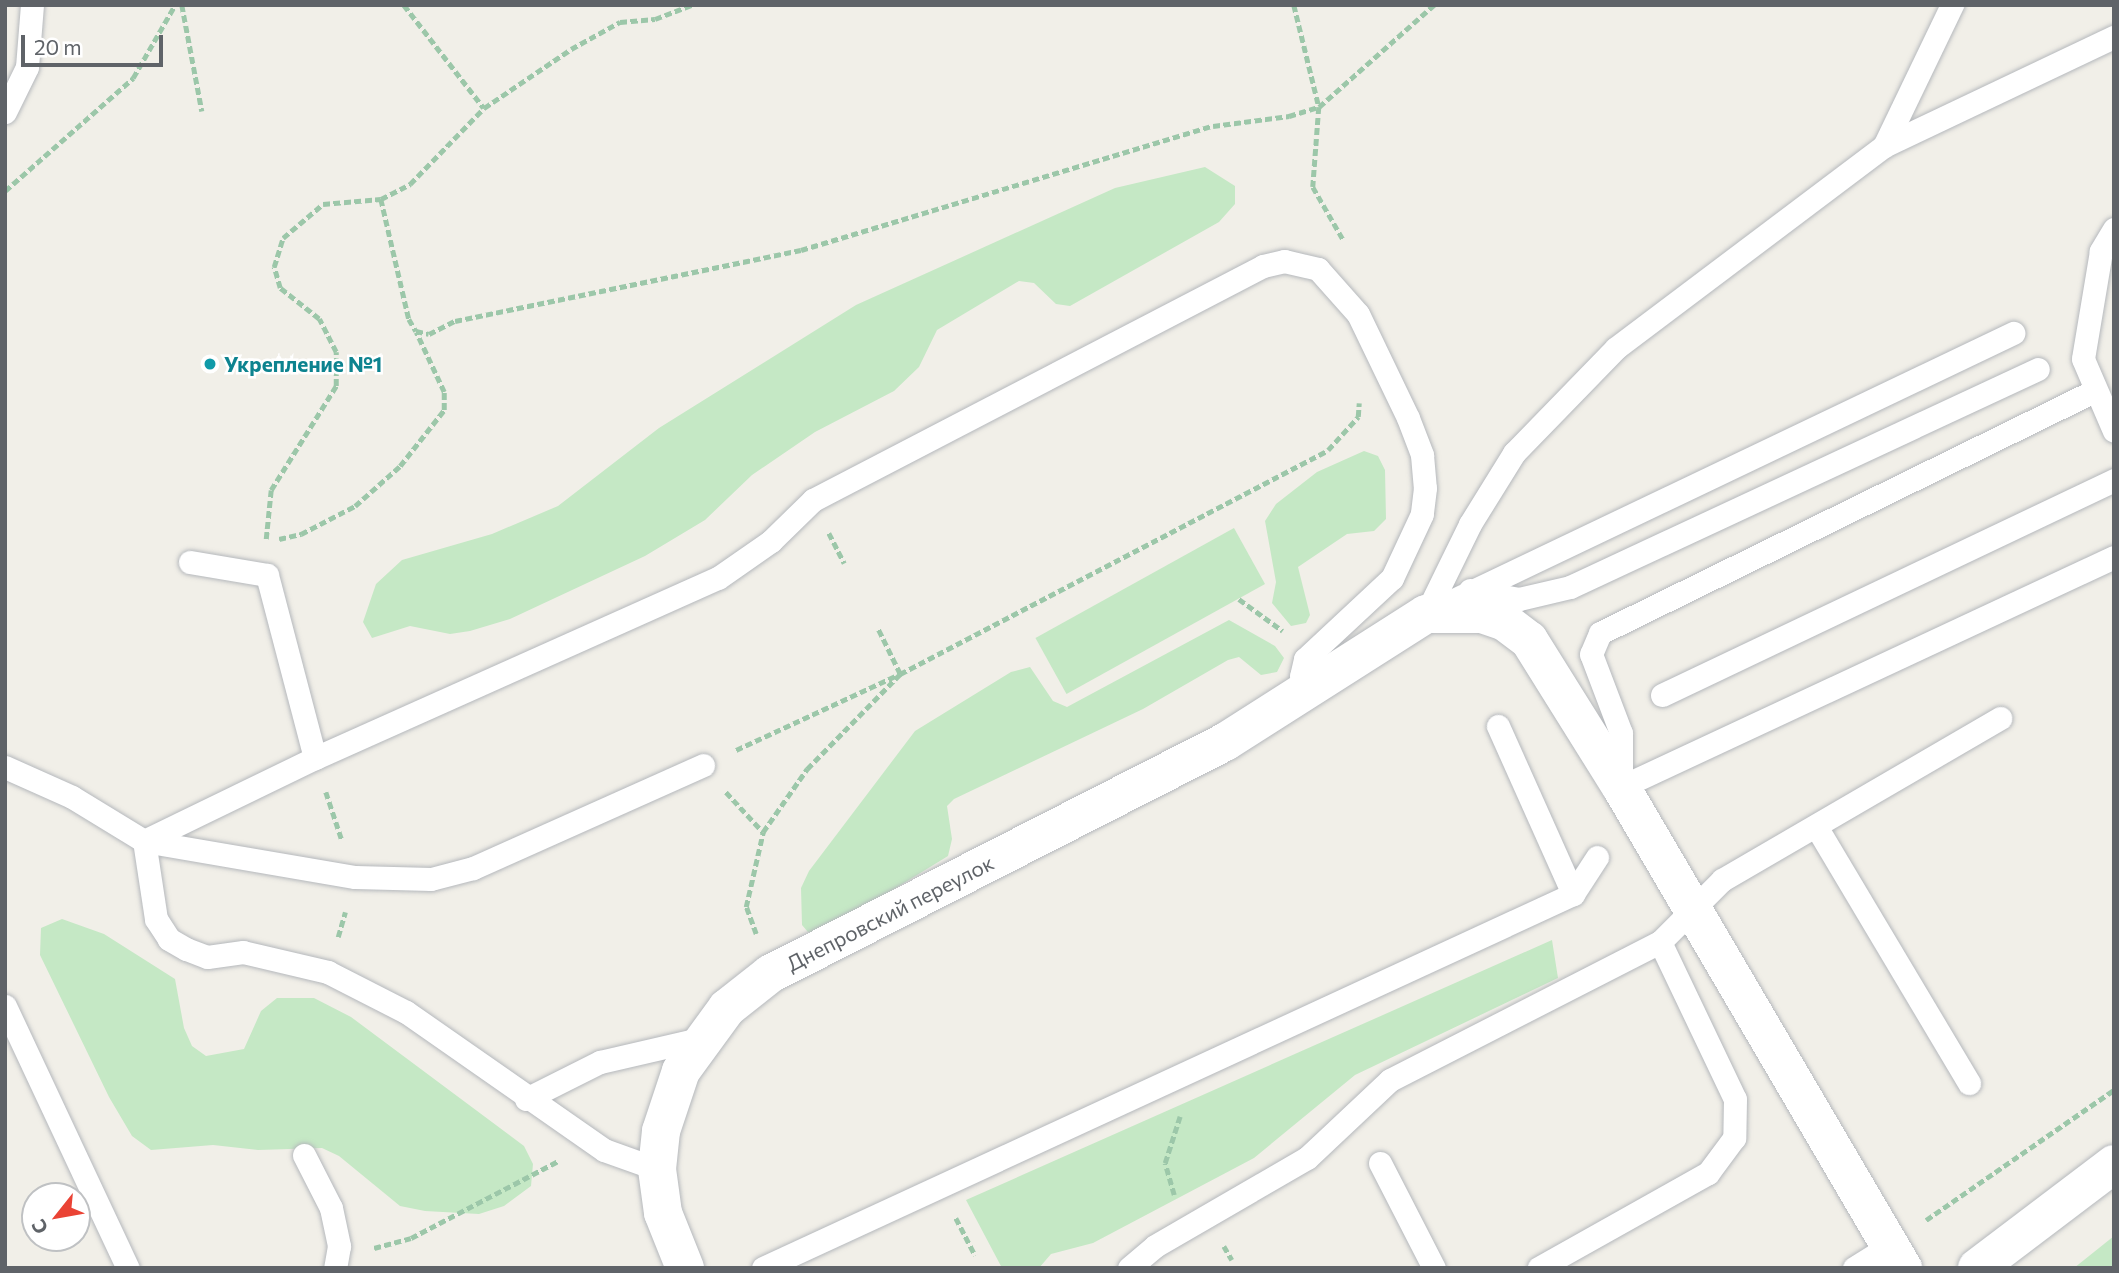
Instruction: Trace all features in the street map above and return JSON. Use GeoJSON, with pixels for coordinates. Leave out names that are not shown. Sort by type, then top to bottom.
{"type":"FeatureCollection","features":[{"type":"Feature","properties":{"kind":"street","name":"Днепровский переулок"},"geometry":{"type":"LineString","coordinates":[[685,1268],[663,1213],[657,1168],[669,1102],[700,1040],[727,1009],[770,974],[1225,742],[1305,674],[1426,614]]}},
{"type":"Feature","properties":{"kind":"street"},"geometry":{"type":"LineString","coordinates":[[1426,614],[1482,614],[1504,622],[1529,640],[1621,787],[1895,1257]]}},
{"type":"Feature","properties":{"kind":"street"},"geometry":{"type":"LineString","coordinates":[[1977,1268],[2114,1164]]}},
{"type":"Feature","properties":{"kind":"lane"},"geometry":{"type":"LineString","coordinates":[[5,112],[27,67],[32,5]]}},
{"type":"Feature","properties":{"kind":"lane"},"geometry":{"type":"LineString","coordinates":[[1884,146],[1952,5]]}},
{"type":"Feature","properties":{"kind":"lane"},"geometry":{"type":"LineString","coordinates":[[1426,614],[1470,524],[1514,453],[1616,348],[1884,146],[2114,37]]}},
{"type":"Feature","properties":{"kind":"lane"},"geometry":{"type":"LineString","coordinates":[[2114,229],[2101,251],[2084,330],[2083,359],[2094,391],[2114,431]]}},
{"type":"Feature","properties":{"kind":"lane"},"geometry":{"type":"LineString","coordinates":[[144,841],[315,758],[718,578],[771,541],[813,500],[1263,266],[1284,261],[1308,263],[1339,288],[1358,314],[1408,418],[1422,455],[1424,488],[1422,514],[1392,578],[1305,674]]}},
{"type":"Feature","properties":{"kind":"lane"},"geometry":{"type":"LineString","coordinates":[[1426,614],[1470,590],[2013,333]]}},
{"type":"Feature","properties":{"kind":"lane"},"geometry":{"type":"LineString","coordinates":[[1470,590],[1519,599],[1570,587],[2038,369]]}},
{"type":"Feature","properties":{"kind":"lane"},"geometry":{"type":"LineString","coordinates":[[2094,391],[1600,633],[1591,654],[1621,733],[1621,787],[2114,557]]}},
{"type":"Feature","properties":{"kind":"lane"},"geometry":{"type":"LineString","coordinates":[[1662,695],[2114,480]]}},
{"type":"Feature","properties":{"kind":"lane"},"geometry":{"type":"LineString","coordinates":[[190,562],[267,575],[315,758]]}},
{"type":"Feature","properties":{"kind":"lane"},"geometry":{"type":"LineString","coordinates":[[1129,1268],[1183,1230],[1307,1158],[1390,1080],[1660,942],[1722,880],[1817,828],[2000,718]]}},
{"type":"Feature","properties":{"kind":"lane"},"geometry":{"type":"LineString","coordinates":[[1498,726],[1573,894]]}},
{"type":"Feature","properties":{"kind":"lane"},"geometry":{"type":"LineString","coordinates":[[5,767],[72,797],[144,841],[355,877],[431,879],[473,868],[703,765]]}},
{"type":"Feature","properties":{"kind":"lane"},"geometry":{"type":"LineString","coordinates":[[1817,828],[1969,1083]]}},
{"type":"Feature","properties":{"kind":"lane"},"geometry":{"type":"LineString","coordinates":[[144,841],[156,919],[169,939],[207,957],[243,952],[328,972],[406,1012],[526,1099],[604,1150],[657,1168]]}},
{"type":"Feature","properties":{"kind":"lane"},"geometry":{"type":"LineString","coordinates":[[763,1268],[1573,894],[1597,857]]}},
{"type":"Feature","properties":{"kind":"lane"},"geometry":{"type":"LineString","coordinates":[[1539,1268],[1709,1173],[1734,1138],[1735,1099],[1660,942]]}},
{"type":"Feature","properties":{"kind":"lane"},"geometry":{"type":"LineString","coordinates":[[5,1006],[128,1268]]}},
{"type":"Feature","properties":{"kind":"lane"},"geometry":{"type":"LineString","coordinates":[[526,1099],[600,1062],[700,1040]]}},
{"type":"Feature","properties":{"kind":"lane"},"geometry":{"type":"LineString","coordinates":[[304,1155],[331,1208],[336,1261]]}},
{"type":"Feature","properties":{"kind":"lane"},"geometry":{"type":"LineString","coordinates":[[1380,1163],[1434,1268]]}},
{"type":"Feature","properties":{"kind":"lane"},"geometry":{"type":"LineString","coordinates":[[1854,1268],[1895,1257]]}},
{"type":"Feature","properties":{"kind":"path"},"geometry":{"type":"LineString","coordinates":[[5,191],[134,78],[175,5]]}},
{"type":"Feature","properties":{"kind":"path"},"geometry":{"type":"LineString","coordinates":[[182,5],[202,111]]}},
{"type":"Feature","properties":{"kind":"path"},"geometry":{"type":"LineString","coordinates":[[404,5],[484,107]]}},
{"type":"Feature","properties":{"kind":"path"},"geometry":{"type":"LineString","coordinates":[[267,575],[265,540],[271,490],[336,386],[336,352],[319,319],[279,288],[274,267],[283,238],[323,204],[381,199],[410,184],[484,107],[571,48],[620,22],[655,19],[692,5]]}},
{"type":"Feature","properties":{"kind":"path"},"geometry":{"type":"LineString","coordinates":[[1294,5],[1319,107],[1313,187],[1344,241],[1308,263]]}},
{"type":"Feature","properties":{"kind":"path"},"geometry":{"type":"LineString","coordinates":[[416,331],[429,334],[455,321],[801,250],[1213,126],[1289,116],[1319,107],[1434,5]]}},
{"type":"Feature","properties":{"kind":"path"},"geometry":{"type":"LineString","coordinates":[[265,540],[302,534],[355,506],[400,466],[444,410],[444,392],[416,331],[392,259],[381,199]]}},
{"type":"Feature","properties":{"kind":"path"},"geometry":{"type":"LineString","coordinates":[[763,832],[703,765],[900,674],[1328,450],[1358,416],[1359,397]]}},
{"type":"Feature","properties":{"kind":"path"},"geometry":{"type":"LineString","coordinates":[[1239,599],[1291,637],[1305,674]]}},
{"type":"Feature","properties":{"kind":"path"},"geometry":{"type":"LineString","coordinates":[[878,629],[900,674]]}},
{"type":"Feature","properties":{"kind":"path"},"geometry":{"type":"LineString","coordinates":[[746,906],[763,832],[807,769],[900,674]]}},
{"type":"Feature","properties":{"kind":"path"},"geometry":{"type":"LineString","coordinates":[[315,758],[355,877],[328,972]]}},
{"type":"Feature","properties":{"kind":"path"},"geometry":{"type":"LineString","coordinates":[[1183,1230],[1166,1163],[1180,1115],[1208,1063]]}},
{"type":"Feature","properties":{"kind":"path"},"geometry":{"type":"LineString","coordinates":[[1895,1257],[2114,1090]]}},
{"type":"Feature","properties":{"kind":"path"},"geometry":{"type":"LineString","coordinates":[[336,1261],[411,1238],[556,1163]]}},
{"type":"Feature","properties":{"kind":"green space"},"geometry":{"type":"Polygon","coordinates":[[[1205,167],[1235,186],[1235,204],[1219,222],[1070,306],[1056,304],[1034,283],[1019,281],[937,330],[919,367],[894,391],[815,432],[752,475],[705,520],[645,556],[510,619],[470,631],[450,634],[410,626],[372,638],[363,622],[376,584],[402,560],[492,534],[558,506],[659,428],[856,305],[1115,188],[1205,167]]]}},
{"type":"Feature","properties":{"kind":"green space"},"geometry":{"type":"Polygon","coordinates":[[[1364,451],[1378,456],[1385,470],[1386,519],[1374,531],[1347,534],[1298,567],[1310,615],[1306,623],[1291,626],[1272,603],[1276,582],[1265,521],[1276,504],[1317,472],[1364,451]]]}},
{"type":"Feature","properties":{"kind":"green space"},"geometry":{"type":"Polygon","coordinates":[[[1234,528],[1265,584],[1066,694],[1035,638],[1234,528]]]}},
{"type":"Feature","properties":{"kind":"green space"},"geometry":{"type":"Polygon","coordinates":[[[1229,620],[1275,646],[1284,658],[1277,672],[1261,675],[1239,657],[1228,660],[1143,709],[954,799],[947,806],[952,839],[948,856],[821,934],[808,932],[802,925],[801,888],[809,871],[915,731],[1011,672],[1030,667],[1053,701],[1067,707],[1229,620]]]}},
{"type":"Feature","properties":{"kind":"green space"},"geometry":{"type":"Polygon","coordinates":[[[62,919],[104,934],[175,979],[184,1028],[192,1046],[206,1056],[244,1049],[261,1011],[277,998],[314,998],[351,1017],[524,1146],[533,1164],[531,1186],[504,1206],[479,1214],[425,1211],[400,1206],[339,1156],[322,1148],[258,1150],[213,1145],[151,1150],[132,1136],[109,1097],[40,955],[41,928],[62,919]]]}},
{"type":"Feature","properties":{"kind":"green space"},"geometry":{"type":"Polygon","coordinates":[[[1552,940],[1558,978],[1355,1075],[1254,1158],[1093,1243],[1051,1254],[1039,1268],[1002,1268],[966,1200],[1552,940]]]}},
{"type":"Feature","properties":{"kind":"green space"},"geometry":{"type":"Polygon","coordinates":[[[2114,1236],[2114,1268],[2074,1268],[2114,1236]]]}},
{"type":"Feature","properties":{"kind":"place","name":"Укрепление №1"},"geometry":{"type":"Point","coordinates":[210,364]}}]}
